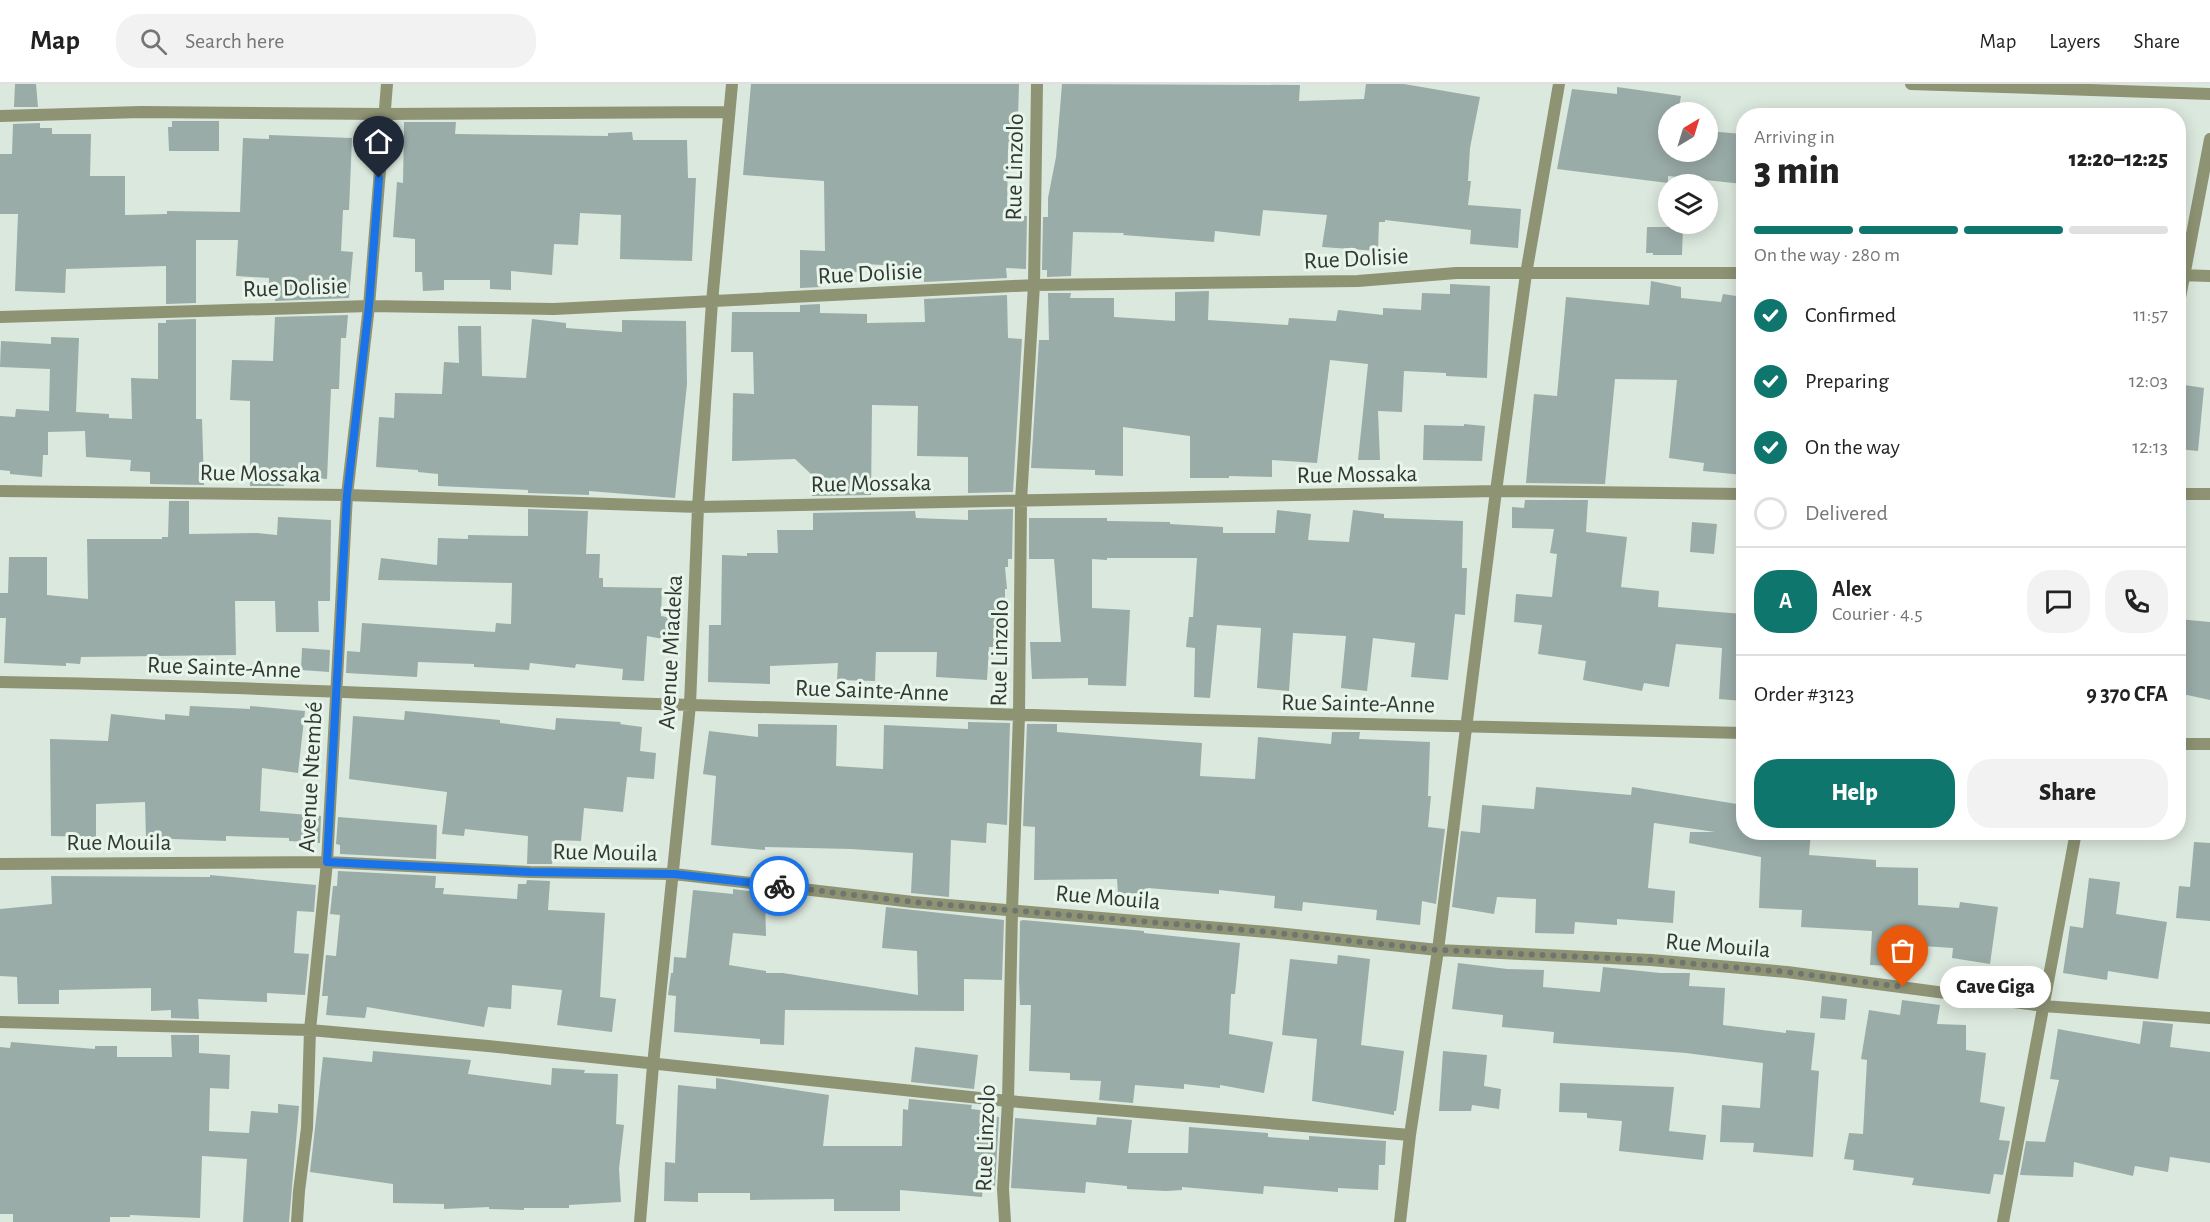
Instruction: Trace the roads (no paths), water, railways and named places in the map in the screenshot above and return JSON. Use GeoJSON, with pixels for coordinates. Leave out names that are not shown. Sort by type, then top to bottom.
{"type":"FeatureCollection","features":[{"type":"Feature","properties":{"kind":"street","name":"Avenue Ntembé"},"geometry":{"type":"LineString","coordinates":[[297,1222],[307,1128],[310,1030],[327,862],[347,495],[369,306],[387,84]]}},
{"type":"Feature","properties":{"kind":"street","name":"Avenue Miadeka"},"geometry":{"type":"LineString","coordinates":[[640,1222],[653,1065],[690,705],[698,507],[712,302],[732,84]]}},
{"type":"Feature","properties":{"kind":"street","name":"Rue Linzolo"},"geometry":{"type":"LineString","coordinates":[[1005,1222],[1003,1190],[1008,1101],[1019,715],[1022,501],[1034,285],[1037,84]]}},
{"type":"Feature","properties":{"kind":"street"},"geometry":{"type":"LineString","coordinates":[[1400,1222],[1410,1135],[1438,950],[1465,726],[1526,274],[1559,84]]}},
{"type":"Feature","properties":{"kind":"street"},"geometry":{"type":"LineString","coordinates":[[1911,84],[2210,94]]}},
{"type":"Feature","properties":{"kind":"street"},"geometry":{"type":"LineString","coordinates":[[0,116],[141,112],[384,114],[728,112]]}},
{"type":"Feature","properties":{"kind":"street"},"geometry":{"type":"LineString","coordinates":[[2186,252],[2210,139]]}},
{"type":"Feature","properties":{"kind":"street","name":"Rue Dolisie"},"geometry":{"type":"LineString","coordinates":[[0,316],[369,306],[554,309],[1034,285],[1358,281],[1456,273],[1736,273]]}},
{"type":"Feature","properties":{"kind":"street"},"geometry":{"type":"LineString","coordinates":[[2186,275],[2210,276]]}},
{"type":"Feature","properties":{"kind":"street","name":"Rue Mossaka"},"geometry":{"type":"LineString","coordinates":[[0,491],[347,495],[698,507],[1496,491],[1736,494]]}},
{"type":"Feature","properties":{"kind":"street"},"geometry":{"type":"LineString","coordinates":[[2186,494],[2210,494]]}},
{"type":"Feature","properties":{"kind":"street","name":"Rue Sainte-Anne"},"geometry":{"type":"LineString","coordinates":[[0,682],[336,691],[1019,715],[1736,733]]}},
{"type":"Feature","properties":{"kind":"street"},"geometry":{"type":"LineString","coordinates":[[2186,744],[2210,744]]}},
{"type":"Feature","properties":{"kind":"street"},"geometry":{"type":"LineString","coordinates":[[2003,1222],[2074,840]]}},
{"type":"Feature","properties":{"kind":"street","name":"Rue Mouila"},"geometry":{"type":"LineString","coordinates":[[0,864],[327,862],[530,872],[674,874],[913,902],[1268,932],[1438,950],[1652,960],[1776,971],[2043,1006],[2210,1018]]}},
{"type":"Feature","properties":{"kind":"street"},"geometry":{"type":"LineString","coordinates":[[0,1022],[310,1030],[488,1046],[1008,1101],[1410,1135]]}},
{"type":"Feature","properties":{"kind":"place","name":"Cave Giga"},"geometry":{"type":"Point","coordinates":[1903,987]}}]}
